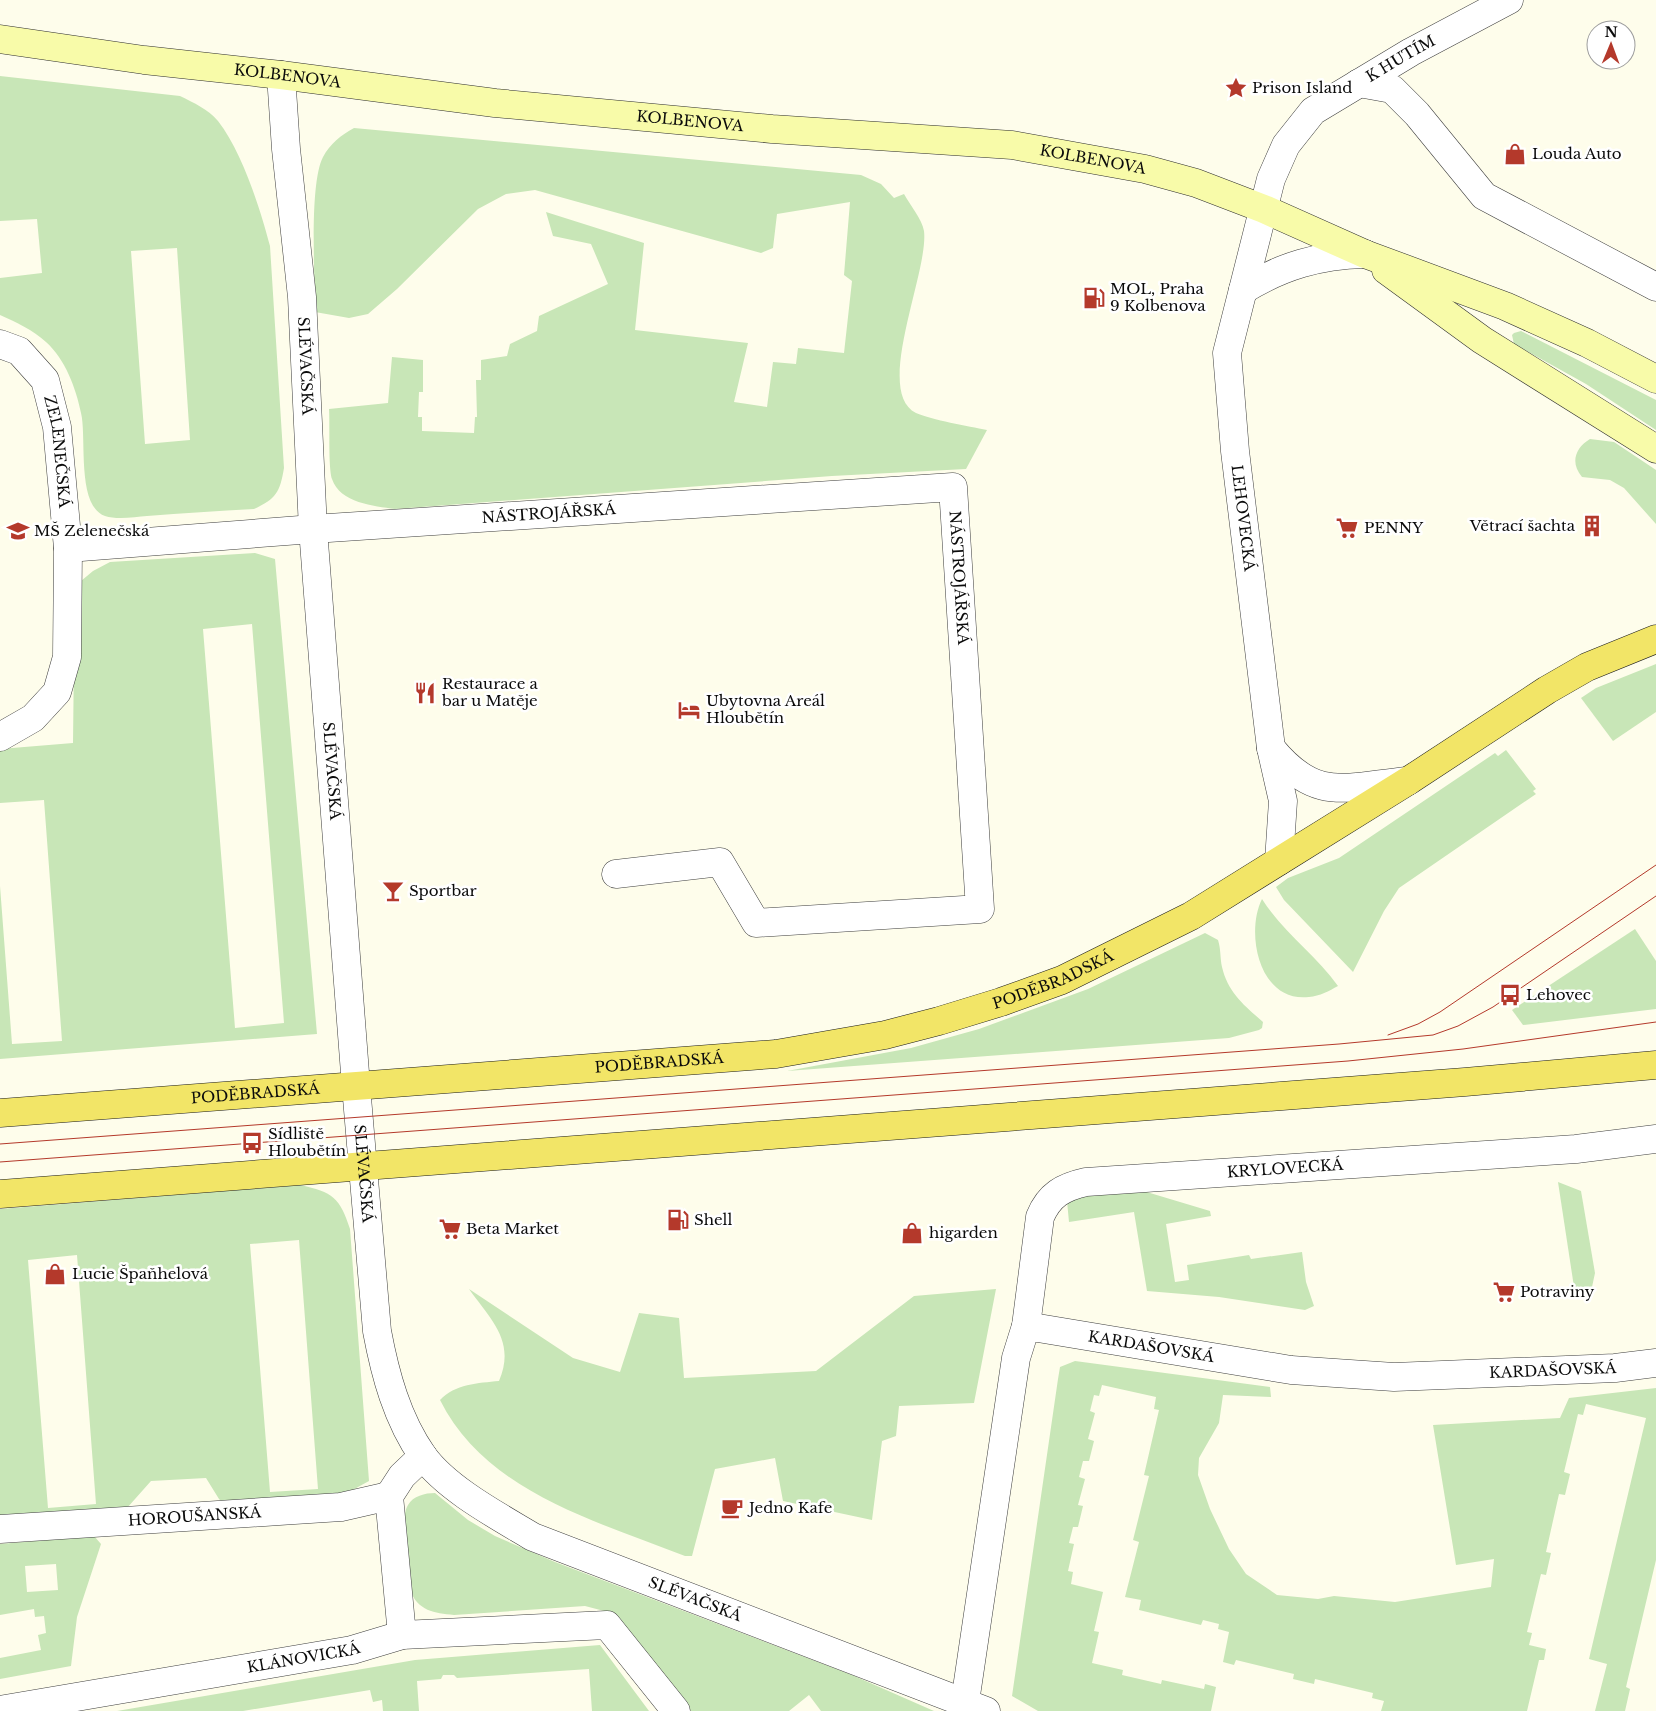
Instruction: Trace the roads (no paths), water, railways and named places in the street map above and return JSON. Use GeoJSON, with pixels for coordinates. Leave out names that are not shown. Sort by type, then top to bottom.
{"type":"FeatureCollection","features":[{"type":"Feature","properties":{"kind":"main road","name":"KOLBENOVA"},"geometry":{"type":"LineString","coordinates":[[0,40],[144,60],[281,75],[495,103],[772,129],[1012,145],[1145,169],[1196,183],[1264,209],[1365,254]]}},
{"type":"Feature","properties":{"kind":"main road"},"geometry":{"type":"LineString","coordinates":[[1365,254],[1505,306],[1656,379]]}},
{"type":"Feature","properties":{"kind":"main road"},"geometry":{"type":"LineString","coordinates":[[1365,254],[1482,340],[1656,449]]}},
{"type":"Feature","properties":{"kind":"main road","name":"PODĚBRADSKÁ"},"geometry":{"type":"LineString","coordinates":[[0,1114],[776,1054],[885,1035],[939,1021],[1001,1002],[1062,980],[1191,916],[1547,690],[1587,668],[1656,639]]}},
{"type":"Feature","properties":{"kind":"main road"},"geometry":{"type":"LineString","coordinates":[[0,1194],[1466,1082],[1656,1065]]}},
{"type":"Feature","properties":{"kind":"street","name":"K HUTÍM"},"geometry":{"type":"LineString","coordinates":[[1264,209],[1271,179],[1280,156],[1295,131],[1312,111],[1411,52],[1509,0]]}},
{"type":"Feature","properties":{"kind":"street","name":"SLÉVAČSKÁ"},"geometry":{"type":"LineString","coordinates":[[281,75],[286,149],[302,297],[313,529],[377,1331],[384,1368],[398,1409],[423,1456],[475,1503],[533,1537],[976,1707]]}},
{"type":"Feature","properties":{"kind":"street"},"geometry":{"type":"LineString","coordinates":[[1359,82],[1392,89],[1417,114],[1484,196],[1656,287]]}},
{"type":"Feature","properties":{"kind":"street","name":"LEHOVECKÁ"},"geometry":{"type":"LineString","coordinates":[[1264,209],[1227,353],[1230,402],[1271,748],[1283,806],[1279,861]]}},
{"type":"Feature","properties":{"kind":"street"},"geometry":{"type":"LineString","coordinates":[[1243,290],[1281,269],[1301,262],[1322,257],[1365,254]]}},
{"type":"Feature","properties":{"kind":"street","name":"ZELENEČSKÁ"},"geometry":{"type":"LineString","coordinates":[[0,344],[18,351],[45,380],[58,427],[68,548],[67,657],[57,692],[33,718],[0,737]]}},
{"type":"Feature","properties":{"kind":"street","name":"NÁSTROJÁŘSKÁ"},"geometry":{"type":"LineString","coordinates":[[313,529],[953,487],[980,908],[756,923],[720,862],[616,874]]}},
{"type":"Feature","properties":{"kind":"street"},"geometry":{"type":"LineString","coordinates":[[68,548],[313,529]]}},
{"type":"Feature","properties":{"kind":"street"},"geometry":{"type":"LineString","coordinates":[[1271,748],[1287,768],[1317,786],[1336,788],[1408,780]]}},
{"type":"Feature","properties":{"kind":"street","name":"KRYLOVECKÁ"},"geometry":{"type":"LineString","coordinates":[[1026,1326],[1040,1217],[1045,1204],[1067,1186],[1086,1182],[1576,1149],[1656,1139]]}},
{"type":"Feature","properties":{"kind":"street"},"geometry":{"type":"LineString","coordinates":[[976,1707],[1016,1358],[1026,1326]]}},
{"type":"Feature","properties":{"kind":"street","name":"KARDAŠOVSKÁ"},"geometry":{"type":"LineString","coordinates":[[1026,1326],[1292,1370],[1394,1377],[1615,1368],[1656,1364]]}},
{"type":"Feature","properties":{"kind":"street"},"geometry":{"type":"LineString","coordinates":[[402,1635],[389,1496],[402,1476],[423,1456]]}},
{"type":"Feature","properties":{"kind":"street","name":"HOROUŠANSKÁ"},"geometry":{"type":"LineString","coordinates":[[0,1529],[341,1507],[389,1496]]}},
{"type":"Feature","properties":{"kind":"street","name":"KLÁNOVICKÁ"},"geometry":{"type":"LineString","coordinates":[[0,1710],[352,1650],[402,1635],[607,1625],[676,1711]]}},
{"type":"Feature","properties":{"kind":"tram line"},"geometry":{"type":"LineString","coordinates":[[1388,1035],[1418,1024],[1440,1012],[1656,865]]}},
{"type":"Feature","properties":{"kind":"tram line"},"geometry":{"type":"LineString","coordinates":[[0,1144],[1339,1044],[1433,1035],[1458,1026],[1493,1007],[1656,896]]}},
{"type":"Feature","properties":{"kind":"tram line"},"geometry":{"type":"LineString","coordinates":[[0,1162],[1348,1061],[1463,1049],[1656,1022]]}},
{"type":"Feature","properties":{"kind":"place","name":"Prison Island"},"geometry":{"type":"Point","coordinates":[1236,88]}},
{"type":"Feature","properties":{"kind":"place","name":"Louda Auto"},"geometry":{"type":"Point","coordinates":[1515,154]}},
{"type":"Feature","properties":{"kind":"place","name":"MOL, Praha 9 Kolbenova"},"geometry":{"type":"Point","coordinates":[1094,298]}},
{"type":"Feature","properties":{"kind":"place","name":"Větrací šachta"},"geometry":{"type":"Point","coordinates":[1592,526]}},
{"type":"Feature","properties":{"kind":"place","name":"PENNY"},"geometry":{"type":"Point","coordinates":[1347,528]}},
{"type":"Feature","properties":{"kind":"place","name":"MŠ Zelenečská"},"geometry":{"type":"Point","coordinates":[18,531]}},
{"type":"Feature","properties":{"kind":"place","name":"Restaurace a bar u Matěje"},"geometry":{"type":"Point","coordinates":[425,693]}},
{"type":"Feature","properties":{"kind":"place","name":"Ubytovna Areál Hloubětín"},"geometry":{"type":"Point","coordinates":[689,710]}},
{"type":"Feature","properties":{"kind":"place","name":"Sportbar"},"geometry":{"type":"Point","coordinates":[393,891]}},
{"type":"Feature","properties":{"kind":"place","name":"Lehovec"},"geometry":{"type":"Point","coordinates":[1510,995]}},
{"type":"Feature","properties":{"kind":"place","name":"Sídliště Hloubětín"},"geometry":{"type":"Point","coordinates":[252,1143]}},
{"type":"Feature","properties":{"kind":"place","name":"Shell"},"geometry":{"type":"Point","coordinates":[678,1220]}},
{"type":"Feature","properties":{"kind":"place","name":"Beta Market"},"geometry":{"type":"Point","coordinates":[450,1229]}},
{"type":"Feature","properties":{"kind":"place","name":"higarden"},"geometry":{"type":"Point","coordinates":[912,1233]}},
{"type":"Feature","properties":{"kind":"place","name":"Lucie Špaňhelová"},"geometry":{"type":"Point","coordinates":[55,1274]}},
{"type":"Feature","properties":{"kind":"place","name":"Potraviny"},"geometry":{"type":"Point","coordinates":[1504,1292]}},
{"type":"Feature","properties":{"kind":"place","name":"Jedno Kafe"},"geometry":{"type":"Point","coordinates":[732,1508]}}]}
